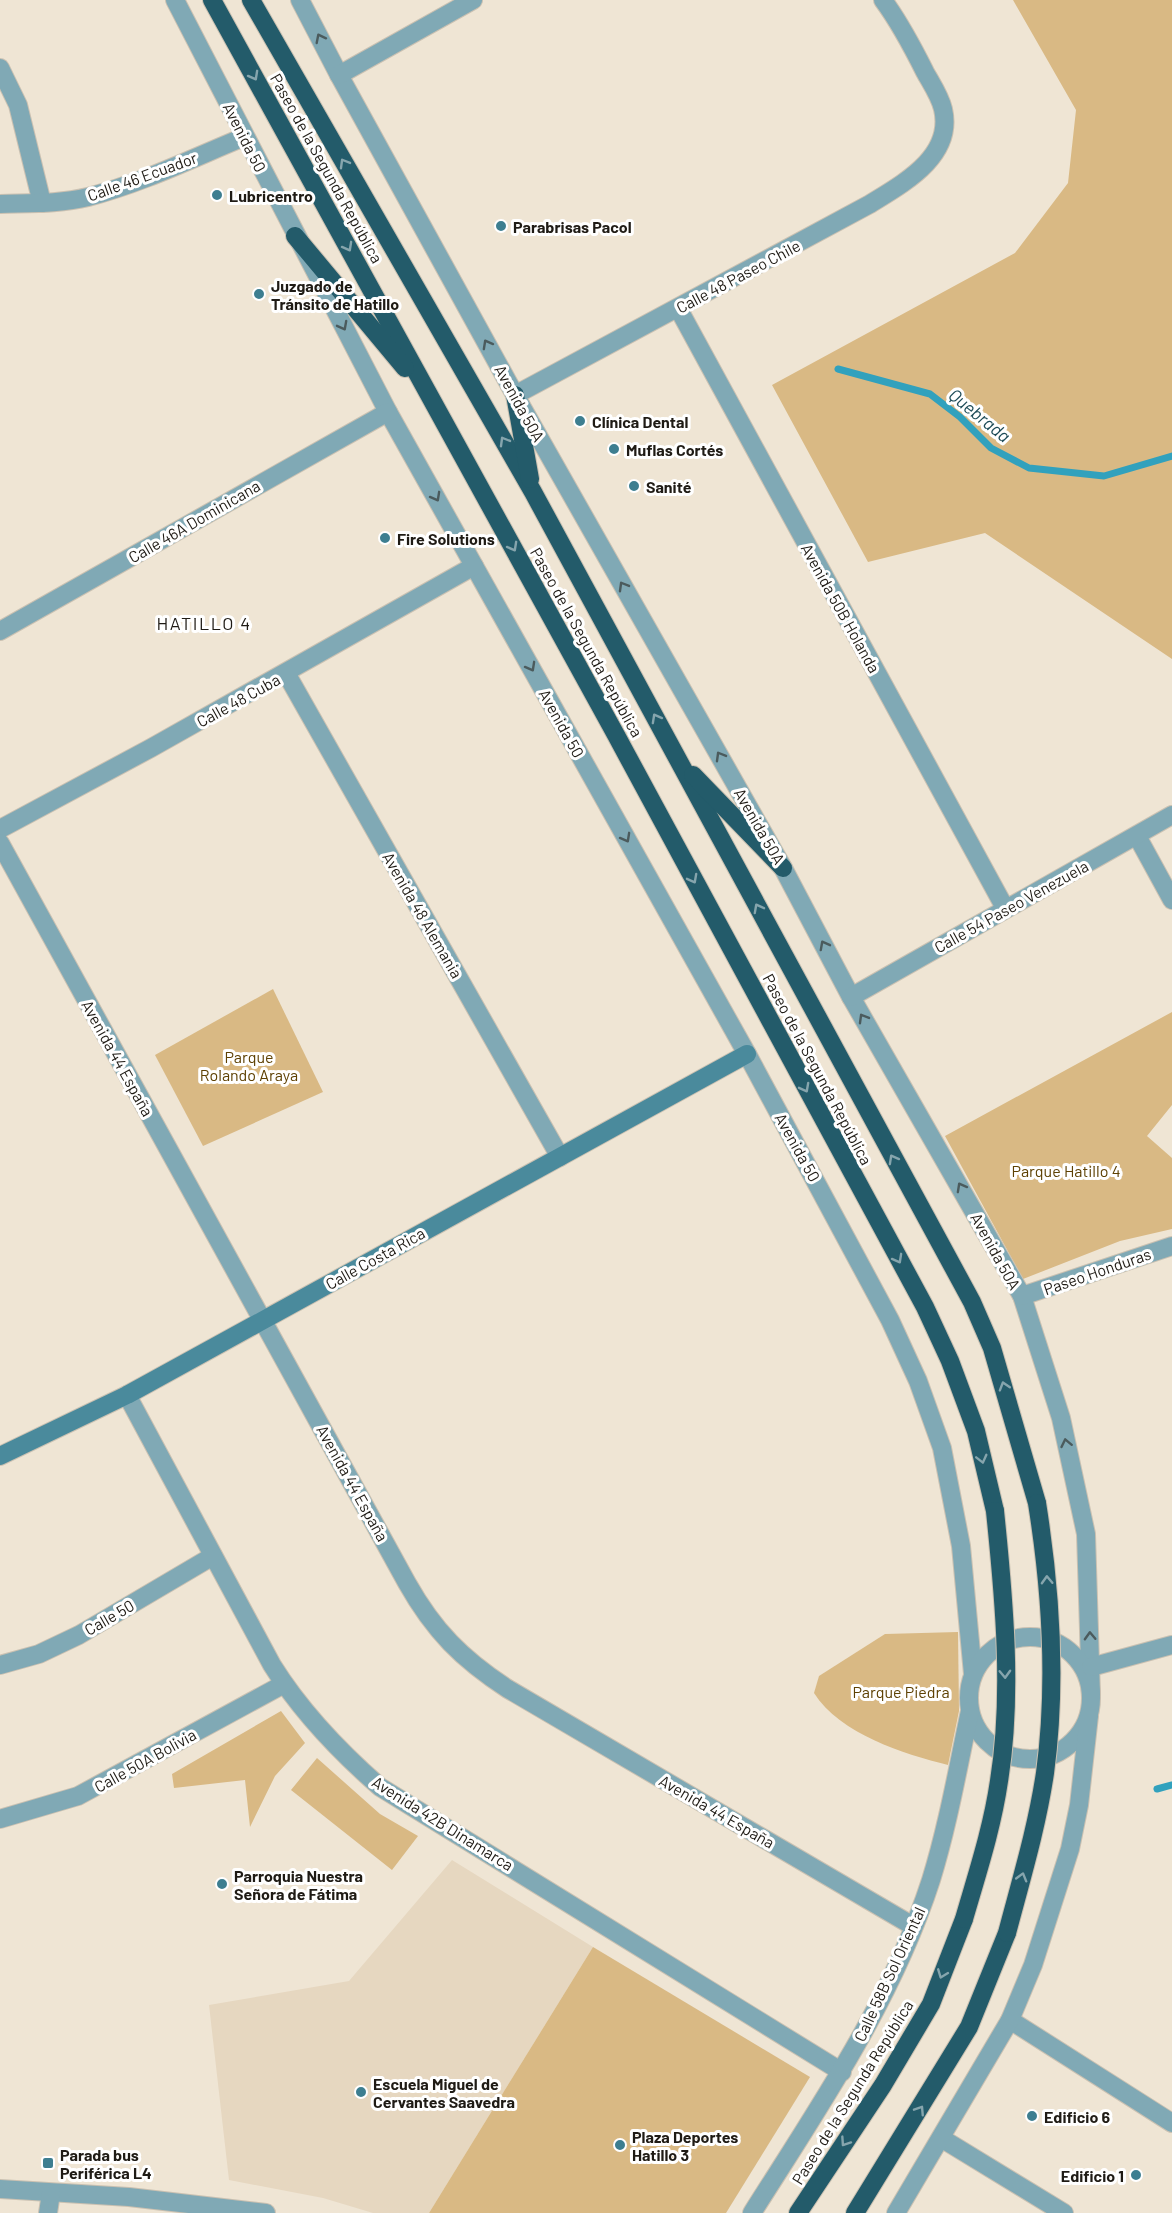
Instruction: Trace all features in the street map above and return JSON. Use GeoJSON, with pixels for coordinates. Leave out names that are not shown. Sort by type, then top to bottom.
{"type":"FeatureCollection","features":[{"type":"Feature","properties":{"kind":"highway","name":"Paseo de la Segunda República"},"geometry":{"type":"LineString","coordinates":[[212,0],[925,1306],[950,1361],[976,1431],[995,1511],[1002,1572],[1006,1719],[999,1781],[990,1826],[964,1919],[931,2004],[883,2085],[798,2213]]}},
{"type":"Feature","properties":{"kind":"highway","name":"Paseo de la Segunda República"},"geometry":{"type":"LineString","coordinates":[[254,4],[533,492],[972,1302],[992,1348],[1037,1503],[1046,1558],[1052,1699],[1045,1773],[1032,1841],[1006,1933],[969,2027],[855,2213]]}},
{"type":"Feature","properties":{"kind":"highway"},"geometry":{"type":"LineString","coordinates":[[295,236],[432,400]]}},
{"type":"Feature","properties":{"kind":"highway"},"geometry":{"type":"LineString","coordinates":[[515,395],[533,492]]}},
{"type":"Feature","properties":{"kind":"highway"},"geometry":{"type":"LineString","coordinates":[[679,759],[783,868]]}},
{"type":"Feature","properties":{"kind":"main road","name":"Calle Costa Rica"},"geometry":{"type":"LineString","coordinates":[[0,1456],[127,1395],[747,1054]]}},
{"type":"Feature","properties":{"kind":"street","name":"Avenida 50"},"geometry":{"type":"LineString","coordinates":[[175,0],[388,412],[747,1054],[890,1320],[918,1382],[942,1448],[961,1546],[973,1674]]}},
{"type":"Feature","properties":{"kind":"street","name":"Avenida 50A"},"geometry":{"type":"LineString","coordinates":[[300,0],[515,395],[783,868],[851,997],[1022,1296],[1061,1418],[1086,1534],[1091,1695]]}},
{"type":"Feature","properties":{"kind":"street"},"geometry":{"type":"LineString","coordinates":[[339,75],[473,0]]}},
{"type":"Feature","properties":{"kind":"street","name":"Calle 48 Paseo Chile"},"geometry":{"type":"LineString","coordinates":[[515,395],[897,188],[935,154],[944,136],[943,109],[901,24],[883,0]]}},
{"type":"Feature","properties":{"kind":"street"},"geometry":{"type":"LineString","coordinates":[[0,68],[18,105],[42,203]]}},
{"type":"Feature","properties":{"kind":"street","name":"Calle 46 Ecuador"},"geometry":{"type":"LineString","coordinates":[[0,204],[42,203],[87,197],[139,180],[244,137]]}},
{"type":"Feature","properties":{"kind":"street","name":"Avenida 50B Holanda"},"geometry":{"type":"LineString","coordinates":[[678,308],[1005,908]]}},
{"type":"Feature","properties":{"kind":"street","name":"Calle 46A Dominicana"},"geometry":{"type":"LineString","coordinates":[[0,631],[388,412]]}},
{"type":"Feature","properties":{"kind":"street","name":"Calle 48 Cuba"},"geometry":{"type":"LineString","coordinates":[[0,829],[286,673],[474,566]]}},
{"type":"Feature","properties":{"kind":"street","name":"Avenida 48 Alemania"},"geometry":{"type":"LineString","coordinates":[[286,673],[560,1156]]}},
{"type":"Feature","properties":{"kind":"street","name":"Calle 54 Paseo Venezuela"},"geometry":{"type":"LineString","coordinates":[[851,997],[1172,815]]}},
{"type":"Feature","properties":{"kind":"street"},"geometry":{"type":"LineString","coordinates":[[1137,836],[1172,900]]}},
{"type":"Feature","properties":{"kind":"street","name":"Avenida 44 España"},"geometry":{"type":"LineString","coordinates":[[0,843],[425,1614],[449,1643],[476,1668],[508,1689],[913,1926]]}},
{"type":"Feature","properties":{"kind":"street","name":"Paseo Honduras"},"geometry":{"type":"LineString","coordinates":[[1022,1296],[1172,1246]]}},
{"type":"Feature","properties":{"kind":"street","name":"Avenida 42B Dinamarca"},"geometry":{"type":"LineString","coordinates":[[127,1395],[284,1684],[351,1762],[380,1787],[842,2072]]}},
{"type":"Feature","properties":{"kind":"street","name":"Calle 50"},"geometry":{"type":"LineString","coordinates":[[0,1665],[39,1654],[79,1635],[213,1556]]}},
{"type":"Feature","properties":{"kind":"street"},"geometry":{"type":"LineString","coordinates":[[896,2213],[1010,2020],[1033,1965],[1070,1849],[1080,1805],[1089,1716],[1091,1695],[1087,1675],[1076,1657],[1060,1644],[1041,1637],[1020,1637],[1000,1643],[984,1656],[973,1674],[969,1694],[970,1711],[987,1741],[1002,1752],[1019,1758],[1036,1759],[1054,1754],[1069,1745],[1081,1732],[1089,1716]]}},
{"type":"Feature","properties":{"kind":"street"},"geometry":{"type":"LineString","coordinates":[[1091,1667],[1172,1645]]}},
{"type":"Feature","properties":{"kind":"street","name":"Calle 50A Bolivia"},"geometry":{"type":"LineString","coordinates":[[0,1819],[78,1796],[284,1684]]}},
{"type":"Feature","properties":{"kind":"street","name":"Calle 58B Sol Oriental"},"geometry":{"type":"LineString","coordinates":[[752,2213],[842,2072],[886,1986],[913,1926],[931,1879],[970,1711]]}},
{"type":"Feature","properties":{"kind":"street"},"geometry":{"type":"LineString","coordinates":[[1010,2020],[1172,2123]]}},
{"type":"Feature","properties":{"kind":"street"},"geometry":{"type":"LineString","coordinates":[[941,2138],[1064,2213]]}},
{"type":"Feature","properties":{"kind":"street"},"geometry":{"type":"LineString","coordinates":[[0,2189],[266,2213]]}},
{"type":"Feature","properties":{"kind":"street"},"geometry":{"type":"LineString","coordinates":[[48,2213],[51,2193]]}},
{"type":"Feature","properties":{"kind":"shaded area","name":"Escuela Miguel de Cervantes Saavedra"},"geometry":{"type":"Polygon","coordinates":[[[452,1860],[593,1947],[429,2213],[373,2213],[323,2198],[229,2180],[209,2005],[349,1981],[452,1860]]]}},
{"type":"Feature","properties":{"kind":"green space"},"geometry":{"type":"Polygon","coordinates":[[[1013,0],[1172,0],[1172,659],[985,533],[868,562],[772,385],[1015,253],[1068,183],[1076,110],[1013,0]]]}},
{"type":"Feature","properties":{"kind":"green space","name":"Parque Rolando Araya"},"geometry":{"type":"Polygon","coordinates":[[[273,989],[323,1092],[203,1146],[155,1055],[273,989]]]}},
{"type":"Feature","properties":{"kind":"green space","name":"Parque Hatillo 4"},"geometry":{"type":"Polygon","coordinates":[[[1172,1012],[1172,1105],[1147,1136],[1172,1158],[1172,1229],[1120,1241],[1023,1279],[945,1136],[1172,1012]]]}},
{"type":"Feature","properties":{"kind":"green space","name":"Parque Piedra"},"geometry":{"type":"Polygon","coordinates":[[[958,1632],[959,1711],[948,1765],[893,1748],[856,1731],[825,1707],[814,1693],[819,1676],[885,1634],[958,1632]]]}},
{"type":"Feature","properties":{"kind":"green space"},"geometry":{"type":"Polygon","coordinates":[[[281,1711],[305,1743],[275,1776],[250,1827],[245,1780],[174,1788],[172,1774],[281,1711]]]}},
{"type":"Feature","properties":{"kind":"green space"},"geometry":{"type":"Polygon","coordinates":[[[317,1758],[380,1814],[418,1836],[392,1870],[291,1790],[317,1758]]]}},
{"type":"Feature","properties":{"kind":"green space","name":"Plaza Deportes Hatillo 3"},"geometry":{"type":"Polygon","coordinates":[[[593,1947],[810,2077],[726,2213],[429,2213],[593,1947]]]}},
{"type":"Feature","properties":{"kind":"waterway","name":"Quebrada"},"geometry":{"type":"LineString","coordinates":[[838,369],[930,394],[960,417],[991,448],[1029,468],[1104,476],[1172,456]]}},
{"type":"Feature","properties":{"kind":"waterway"},"geometry":{"type":"LineString","coordinates":[[1157,1789],[1172,1785]]}},
{"type":"Feature","properties":{"kind":"place","name":"Lubricentro"},"geometry":{"type":"Point","coordinates":[217,195]}},
{"type":"Feature","properties":{"kind":"place","name":"Parabrisas Pacol"},"geometry":{"type":"Point","coordinates":[501,226]}},
{"type":"Feature","properties":{"kind":"place","name":"Juzgado de Tránsito de Hatillo"},"geometry":{"type":"Point","coordinates":[259,294]}},
{"type":"Feature","properties":{"kind":"place","name":"Clínica Dental"},"geometry":{"type":"Point","coordinates":[580,421]}},
{"type":"Feature","properties":{"kind":"place","name":"Muflas Cortés"},"geometry":{"type":"Point","coordinates":[614,449]}},
{"type":"Feature","properties":{"kind":"place","name":"Sanité"},"geometry":{"type":"Point","coordinates":[634,486]}},
{"type":"Feature","properties":{"kind":"place","name":"Fire Solutions"},"geometry":{"type":"Point","coordinates":[385,538]}},
{"type":"Feature","properties":{"kind":"place","name":"Parroquia Nuestra Señora de Fátima"},"geometry":{"type":"Point","coordinates":[222,1884]}},
{"type":"Feature","properties":{"kind":"place","name":"Escuela Miguel de Cervantes Saavedra"},"geometry":{"type":"Point","coordinates":[361,2092]}},
{"type":"Feature","properties":{"kind":"place","name":"Edificio 6"},"geometry":{"type":"Point","coordinates":[1032,2116]}},
{"type":"Feature","properties":{"kind":"place","name":"Plaza Deportes Hatillo 3"},"geometry":{"type":"Point","coordinates":[620,2145]}},
{"type":"Feature","properties":{"kind":"place","name":"Parada bus Periférica L4"},"geometry":{"type":"Point","coordinates":[48,2163]}},
{"type":"Feature","properties":{"kind":"place","name":"Edificio 1"},"geometry":{"type":"Point","coordinates":[1136,2175]}},
{"type":"Feature","properties":{"kind":"district","name":"HATILLO 4"},"geometry":{"type":"Point","coordinates":[204,623]}}]}
